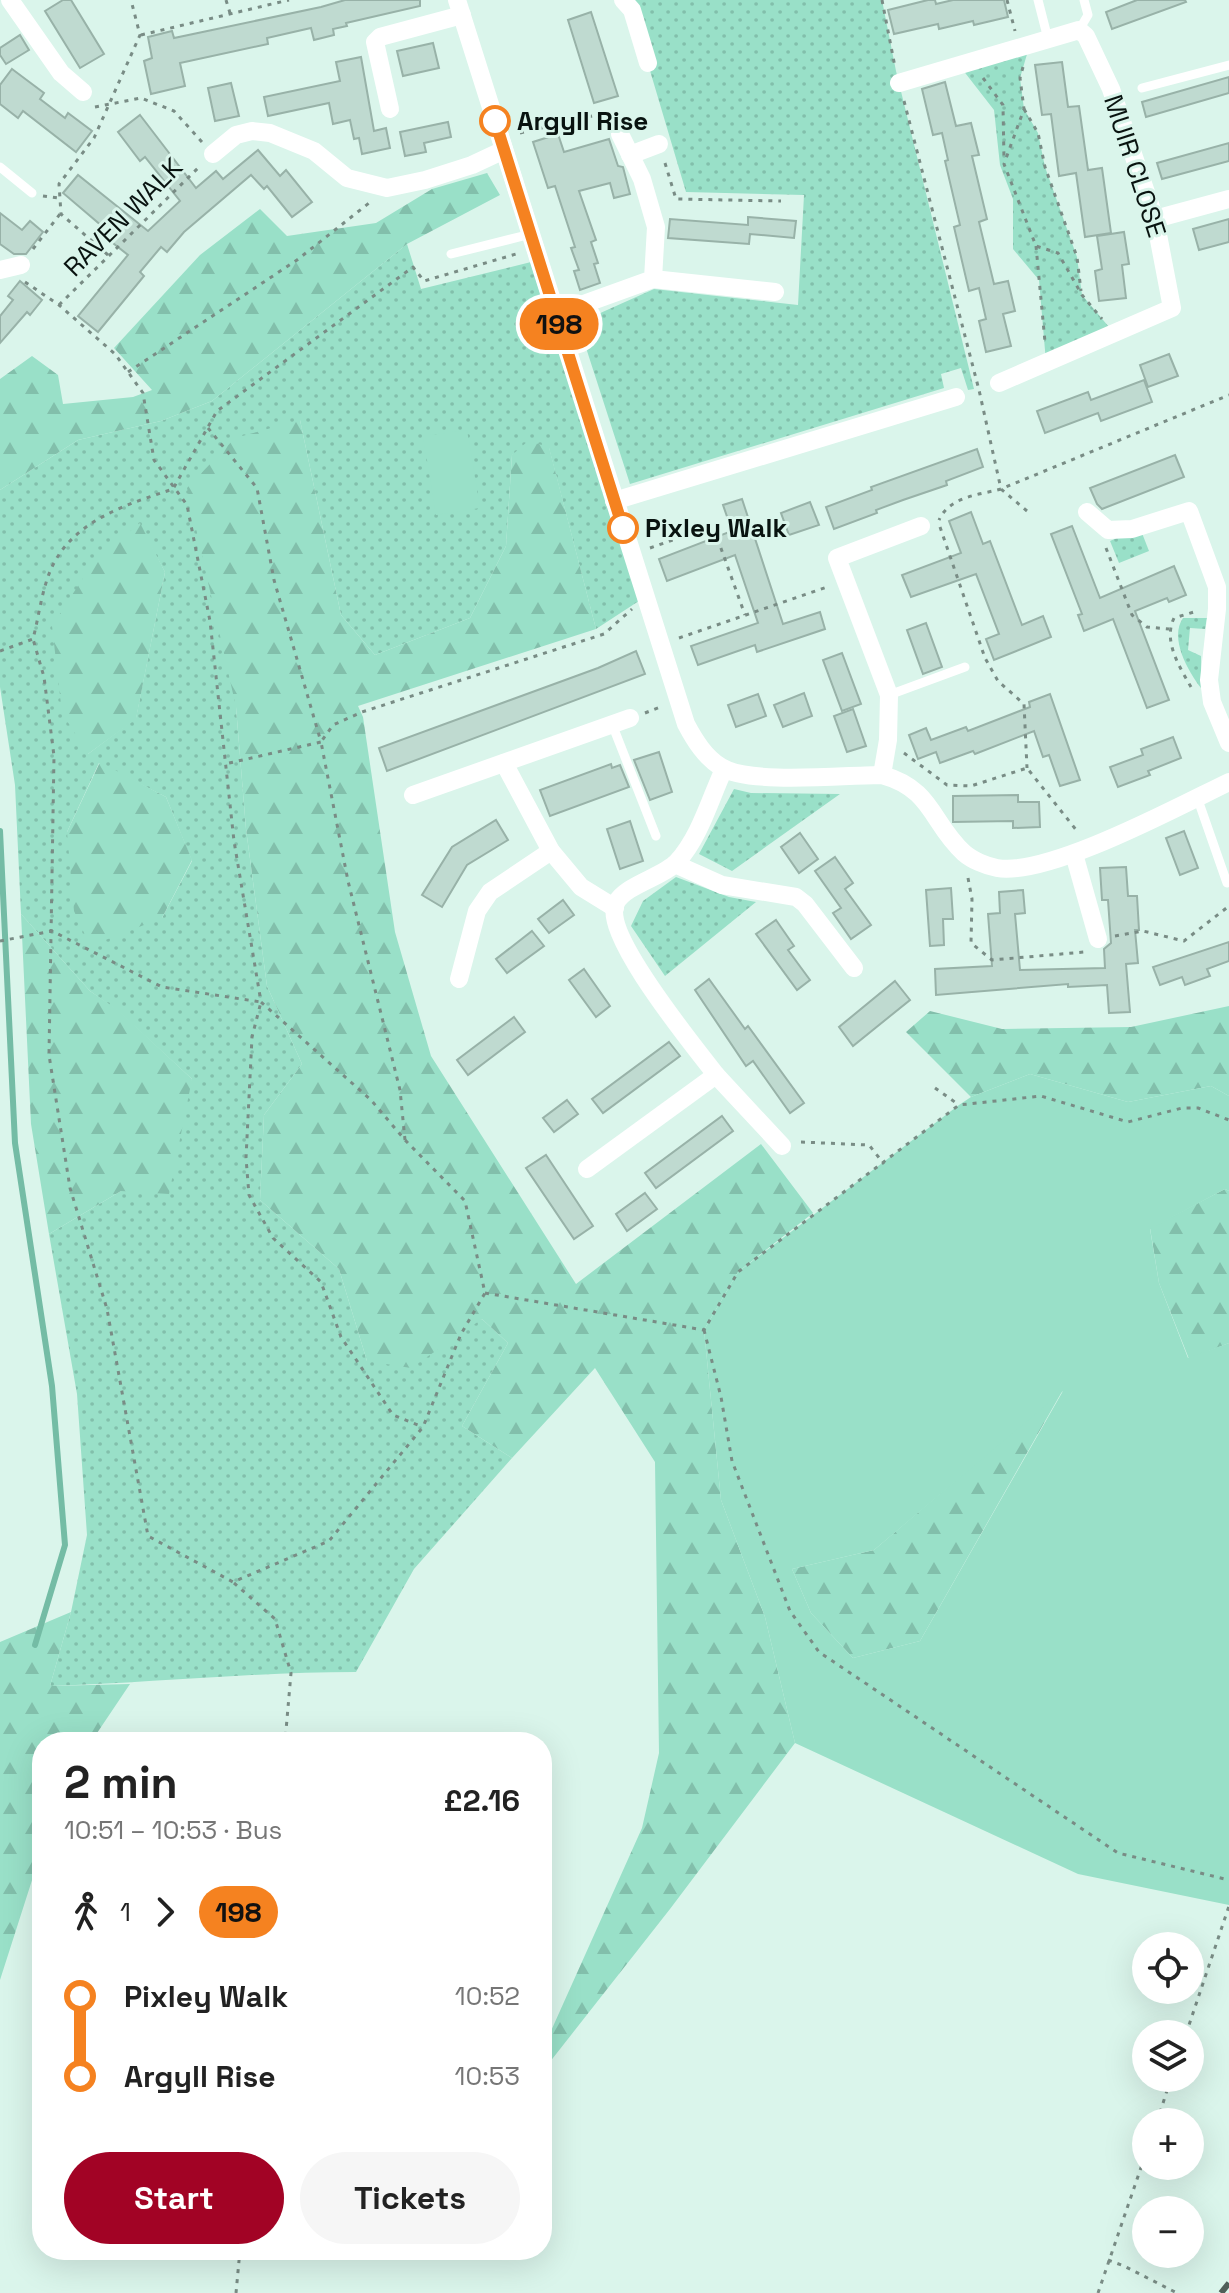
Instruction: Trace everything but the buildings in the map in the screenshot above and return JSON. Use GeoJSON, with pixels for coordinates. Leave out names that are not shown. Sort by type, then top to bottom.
{"type":"FeatureCollection","features":[{"type":"Feature","properties":{"kind":"street"},"geometry":{"type":"LineString","coordinates":[[10,0],[61,73],[86,100]]}},
{"type":"Feature","properties":{"kind":"street"},"geometry":{"type":"LineString","coordinates":[[623,0],[632,10],[648,63]]}},
{"type":"Feature","properties":{"kind":"street"},"geometry":{"type":"LineString","coordinates":[[390,109],[375,42],[380,37],[460,7],[678,700],[696,742],[707,756],[724,769],[759,776],[882,775],[899,780],[911,787],[964,853],[998,868],[1033,865],[1082,850],[1229,782]]}},
{"type":"Feature","properties":{"kind":"street"},"geometry":{"type":"LineString","coordinates":[[899,83],[1079,30]]}},
{"type":"Feature","properties":{"kind":"street","name":"MUIR CLOSE"},"geometry":{"type":"LineString","coordinates":[[999,383],[1172,308],[1155,219],[1111,89],[1086,36],[1079,30]]}},
{"type":"Feature","properties":{"kind":"street"},"geometry":{"type":"LineString","coordinates":[[213,154],[236,135],[252,131],[270,133],[314,151],[347,178],[387,188],[472,165],[504,150]]}},
{"type":"Feature","properties":{"kind":"street"},"geometry":{"type":"LineString","coordinates":[[620,134],[642,179],[656,227],[653,279]]}},
{"type":"Feature","properties":{"kind":"street"},"geometry":{"type":"LineString","coordinates":[[630,155],[659,144]]}},
{"type":"Feature","properties":{"kind":"street"},"geometry":{"type":"LineString","coordinates":[[1155,219],[1229,199]]}},
{"type":"Feature","properties":{"kind":"street"},"geometry":{"type":"LineString","coordinates":[[0,270],[21,265]]}},
{"type":"Feature","properties":{"kind":"street"},"geometry":{"type":"LineString","coordinates":[[556,314],[653,279],[775,292]]}},
{"type":"Feature","properties":{"kind":"street"},"geometry":{"type":"LineString","coordinates":[[614,501],[956,397]]}},
{"type":"Feature","properties":{"kind":"street"},"geometry":{"type":"LineString","coordinates":[[1090,514],[1108,530],[1132,529],[1189,511],[1217,587],[1209,680],[1212,702],[1229,743]]}},
{"type":"Feature","properties":{"kind":"street"},"geometry":{"type":"LineString","coordinates":[[882,775],[888,740],[889,695],[837,558],[921,526]]}},
{"type":"Feature","properties":{"kind":"street"},"geometry":{"type":"LineString","coordinates":[[413,795],[621,721]]}},
{"type":"Feature","properties":{"kind":"street"},"geometry":{"type":"LineString","coordinates":[[504,763],[551,851],[581,887],[615,908]]}},
{"type":"Feature","properties":{"kind":"street"},"geometry":{"type":"LineString","coordinates":[[724,769],[691,842],[675,864],[622,895],[615,908],[618,932],[651,989],[716,1075],[778,1144]]}},
{"type":"Feature","properties":{"kind":"street"},"geometry":{"type":"LineString","coordinates":[[1082,850],[1098,939]]}},
{"type":"Feature","properties":{"kind":"street"},"geometry":{"type":"LineString","coordinates":[[459,979],[477,911],[490,892],[551,851]]}},
{"type":"Feature","properties":{"kind":"street"},"geometry":{"type":"LineString","coordinates":[[675,864],[722,885],[796,897],[805,904],[854,968]]}},
{"type":"Feature","properties":{"kind":"street"},"geometry":{"type":"LineString","coordinates":[[587,1169],[716,1075]]}},
{"type":"Feature","properties":{"kind":"lane"},"geometry":{"type":"LineString","coordinates":[[1032,43],[1038,0]]}},
{"type":"Feature","properties":{"kind":"lane"},"geometry":{"type":"LineString","coordinates":[[1079,30],[1088,15],[1084,0]]}},
{"type":"Feature","properties":{"kind":"lane"},"geometry":{"type":"LineString","coordinates":[[1142,88],[1229,65]]}},
{"type":"Feature","properties":{"kind":"lane"},"geometry":{"type":"LineString","coordinates":[[0,167],[32,193]]}},
{"type":"Feature","properties":{"kind":"lane"},"geometry":{"type":"LineString","coordinates":[[451,254],[533,241]]}},
{"type":"Feature","properties":{"kind":"lane"},"geometry":{"type":"LineString","coordinates":[[889,695],[965,667]]}},
{"type":"Feature","properties":{"kind":"lane"},"geometry":{"type":"LineString","coordinates":[[621,721],[656,836]]}},
{"type":"Feature","properties":{"kind":"lane"},"geometry":{"type":"LineString","coordinates":[[1197,797],[1227,883]]}},
{"type":"Feature","properties":{"kind":"path"},"geometry":{"type":"LineString","coordinates":[[21,265],[61,214],[59,184],[94,138],[111,105],[125,64],[140,35],[131,0]]}},
{"type":"Feature","properties":{"kind":"path"},"geometry":{"type":"LineString","coordinates":[[226,0],[230,13]]}},
{"type":"Feature","properties":{"kind":"path"},"geometry":{"type":"LineString","coordinates":[[140,35],[289,0]]}},
{"type":"Feature","properties":{"kind":"path"},"geometry":{"type":"LineString","coordinates":[[1007,0],[1032,43],[1020,78],[1024,109],[1038,133],[1045,167],[1077,257],[1082,295]]}},
{"type":"Feature","properties":{"kind":"path"},"geometry":{"type":"LineString","coordinates":[[971,61],[1003,105],[1004,164],[1036,246],[1046,362]]}},
{"type":"Feature","properties":{"kind":"path"},"geometry":{"type":"LineString","coordinates":[[86,100],[111,105],[141,98],[174,111],[213,154]]}},
{"type":"Feature","properties":{"kind":"path"},"geometry":{"type":"LineString","coordinates":[[1004,164],[1024,109]]}},
{"type":"Feature","properties":{"kind":"path","name":"RAVEN WALK"},"geometry":{"type":"LineString","coordinates":[[59,305],[213,154]]}},
{"type":"Feature","properties":{"kind":"path"},"geometry":{"type":"LineString","coordinates":[[128,372],[297,260],[387,188]]}},
{"type":"Feature","properties":{"kind":"path"},"geometry":{"type":"LineString","coordinates":[[61,214],[109,256]]}},
{"type":"Feature","properties":{"kind":"path"},"geometry":{"type":"LineString","coordinates":[[286,1732],[291,1673],[275,1619],[233,1582],[148,1536],[107,1309],[70,1188],[49,1055],[54,756],[44,677],[33,639],[52,567],[72,541],[92,522],[132,503],[173,489],[217,411],[413,267],[424,281],[466,271],[533,241]]}},
{"type":"Feature","properties":{"kind":"path"},"geometry":{"type":"LineString","coordinates":[[1036,246],[1058,253],[1082,295],[1114,333]]}},
{"type":"Feature","properties":{"kind":"path"},"geometry":{"type":"LineString","coordinates":[[0,270],[29,284],[59,305],[115,354],[143,393],[154,460],[187,505],[210,621],[234,841],[261,1002],[252,1037],[246,1158],[249,1195],[273,1238],[321,1282],[341,1337],[393,1415],[423,1427]]}},
{"type":"Feature","properties":{"kind":"path"},"geometry":{"type":"LineString","coordinates":[[956,397],[999,383]]}},
{"type":"Feature","properties":{"kind":"path"},"geometry":{"type":"LineString","coordinates":[[1027,511],[1001,489],[1229,395]]}},
{"type":"Feature","properties":{"kind":"path"},"geometry":{"type":"LineString","coordinates":[[208,428],[257,488],[274,580],[321,742],[348,881],[400,1090],[405,1140]]}},
{"type":"Feature","properties":{"kind":"path"},"geometry":{"type":"LineString","coordinates":[[1090,514],[1132,615],[1147,627],[1169,629]]}},
{"type":"Feature","properties":{"kind":"path"},"geometry":{"type":"LineString","coordinates":[[631,555],[713,526],[745,615]]}},
{"type":"Feature","properties":{"kind":"path"},"geometry":{"type":"LineString","coordinates":[[660,645],[846,581]]}},
{"type":"Feature","properties":{"kind":"path"},"geometry":{"type":"LineString","coordinates":[[225,764],[321,742],[333,725],[362,712],[604,634],[645,597]]}},
{"type":"Feature","properties":{"kind":"path"},"geometry":{"type":"LineString","coordinates":[[1193,692],[1175,658],[1169,629],[1174,618],[1191,611],[1217,609]]}},
{"type":"Feature","properties":{"kind":"path"},"geometry":{"type":"LineString","coordinates":[[0,651],[33,639]]}},
{"type":"Feature","properties":{"kind":"path"},"geometry":{"type":"LineString","coordinates":[[621,721],[678,700]]}},
{"type":"Feature","properties":{"kind":"path"},"geometry":{"type":"LineString","coordinates":[[888,740],[947,785],[971,786],[1027,768],[1082,850]]}},
{"type":"Feature","properties":{"kind":"path"},"geometry":{"type":"LineString","coordinates":[[964,853],[972,899],[971,943],[992,960],[1100,950],[1098,939],[1143,931],[1184,941],[1229,906]]}},
{"type":"Feature","properties":{"kind":"path"},"geometry":{"type":"LineString","coordinates":[[0,941],[52,931],[162,987],[261,1002],[371,1100],[465,1201],[485,1293],[461,1334],[423,1427],[329,1541],[233,1582]]}},
{"type":"Feature","properties":{"kind":"path"},"geometry":{"type":"LineString","coordinates":[[935,1088],[959,1105]]}},
{"type":"Feature","properties":{"kind":"path"},"geometry":{"type":"LineString","coordinates":[[1229,1120],[1198,1108],[1182,1108],[1128,1122],[1041,1096],[959,1105],[738,1272],[704,1330],[721,1397],[732,1461],[790,1611],[819,1652],[1118,1853],[1229,1880]]}},
{"type":"Feature","properties":{"kind":"path"},"geometry":{"type":"LineString","coordinates":[[778,1144],[869,1145],[884,1164]]}},
{"type":"Feature","properties":{"kind":"path"},"geometry":{"type":"LineString","coordinates":[[485,1293],[704,1330]]}},
{"type":"Feature","properties":{"kind":"path"},"geometry":{"type":"LineString","coordinates":[[1191,2020],[1229,1906]]}},
{"type":"Feature","properties":{"kind":"path"},"geometry":{"type":"LineString","coordinates":[[1098,2293],[1136,2180]]}},
{"type":"Feature","properties":{"kind":"path"},"geometry":{"type":"LineString","coordinates":[[236,2293],[239,2260]]}},
{"type":"Feature","properties":{"kind":"path"},"geometry":{"type":"LineString","coordinates":[[1108,2260],[1177,2293]]}},
{"type":"Feature","properties":{"kind":"green space"},"geometry":{"type":"Polygon","coordinates":[[[623,0],[882,0],[896,71],[974,389],[968,390],[961,368],[941,374],[944,388],[630,484],[578,323],[654,289],[798,305],[804,195],[686,192],[632,10],[623,0]]]}},
{"type":"Feature","properties":{"kind":"green space"},"geometry":{"type":"Polygon","coordinates":[[[1030,44],[1020,78],[1024,109],[1038,133],[1045,167],[1077,257],[1082,295],[1114,333],[1046,362],[1039,280],[1013,249],[1013,199],[1000,165],[994,110],[959,65],[1030,44]]]}},
{"type":"Feature","properties":{"kind":"green space"},"geometry":{"type":"Polygon","coordinates":[[[487,173],[500,195],[407,244],[212,401],[161,421],[78,440],[0,490],[0,379],[32,356],[58,375],[63,404],[133,397],[152,390],[114,348],[200,255],[260,209],[287,236],[376,223],[432,189],[487,173]]]}},
{"type":"Feature","properties":{"kind":"green space"},"geometry":{"type":"Polygon","coordinates":[[[407,244],[421,289],[535,261],[645,597],[596,629],[549,448],[512,455],[506,546],[470,618],[375,655],[341,615],[300,420],[236,707],[246,829],[267,986],[302,1064],[264,1115],[260,1200],[339,1269],[367,1361],[482,1319],[508,1343],[462,1426],[512,1458],[414,1569],[356,1672],[50,1686],[71,1612],[87,1535],[77,1394],[49,1234],[121,1191],[192,1079],[118,1011],[90,991],[21,914],[15,785],[0,687],[0,490],[78,440],[161,421],[212,401],[407,244]],[[139,524],[88,754],[136,718],[165,572],[139,524]],[[99,763],[67,832],[162,918],[192,861],[166,797],[99,763]]]}},
{"type":"Feature","properties":{"kind":"green space"},"geometry":{"type":"Polygon","coordinates":[[[300,420],[341,615],[375,655],[470,618],[506,546],[512,455],[528,441],[549,447],[596,629],[358,706],[363,717],[395,932],[431,1056],[576,1284],[761,1144],[813,1213],[738,1272],[704,1330],[721,1500],[765,1617],[795,1743],[552,2059],[552,2029],[642,1828],[659,1753],[655,1462],[595,1368],[512,1458],[462,1426],[508,1343],[482,1319],[411,1368],[367,1361],[339,1269],[260,1200],[264,1115],[302,1064],[267,986],[246,829],[236,707],[187,488],[235,438],[300,420]]]}},
{"type":"Feature","properties":{"kind":"green space"},"geometry":{"type":"Polygon","coordinates":[[[467,430],[480,508],[436,515],[423,436],[467,430]]]}},
{"type":"Feature","properties":{"kind":"green space"},"geometry":{"type":"Polygon","coordinates":[[[140,523],[165,572],[136,719],[88,754],[62,713],[52,626],[94,561],[140,523]]]}},
{"type":"Feature","properties":{"kind":"green space"},"geometry":{"type":"Polygon","coordinates":[[[1140,528],[1149,551],[1119,563],[1110,541],[1140,528]]]}},
{"type":"Feature","properties":{"kind":"green space"},"geometry":{"type":"Polygon","coordinates":[[[1183,618],[1207,618],[1205,629],[1190,628],[1188,650],[1201,656],[1201,688],[1186,664],[1179,644],[1179,626],[1183,618]]]}},
{"type":"Feature","properties":{"kind":"green space"},"geometry":{"type":"Polygon","coordinates":[[[100,762],[166,797],[192,860],[162,918],[90,946],[74,911],[67,832],[100,762]]]}},
{"type":"Feature","properties":{"kind":"green space"},"geometry":{"type":"Polygon","coordinates":[[[734,789],[751,793],[840,794],[732,871],[699,854],[734,789]]]}},
{"type":"Feature","properties":{"kind":"green space"},"geometry":{"type":"Polygon","coordinates":[[[676,877],[729,897],[756,902],[665,976],[631,926],[643,901],[676,877]]]}},
{"type":"Feature","properties":{"kind":"green space"},"geometry":{"type":"Polygon","coordinates":[[[21,914],[90,991],[118,1010],[192,1079],[169,1194],[121,1191],[49,1234],[31,1124],[21,914]]]}},
{"type":"Feature","properties":{"kind":"green space"},"geometry":{"type":"Polygon","coordinates":[[[1229,1006],[1229,1096],[1211,1086],[1128,1102],[1030,1074],[971,1097],[906,1032],[930,1011],[1002,1029],[1131,1027],[1229,1006]]]}},
{"type":"Feature","properties":{"kind":"green space"},"geometry":{"type":"Polygon","coordinates":[[[1030,1074],[1128,1102],[1211,1086],[1229,1096],[1229,1191],[1225,1189],[1150,1229],[1159,1283],[1188,1358],[1229,1343],[1229,1905],[1078,1874],[795,1743],[765,1617],[721,1500],[704,1330],[738,1272],[971,1097],[1030,1074]],[[1063,1391],[874,1550],[792,1569],[811,1613],[853,1658],[920,1641],[1063,1391]]]}},
{"type":"Feature","properties":{"kind":"green space"},"geometry":{"type":"Polygon","coordinates":[[[1225,1189],[1229,1191],[1229,1343],[1189,1359],[1159,1283],[1150,1228],[1225,1189]]]}},
{"type":"Feature","properties":{"kind":"green space"},"geometry":{"type":"Polygon","coordinates":[[[1064,1388],[920,1641],[853,1658],[811,1613],[792,1569],[874,1550],[1064,1388]]]}},
{"type":"Feature","properties":{"kind":"green space"},"geometry":{"type":"Polygon","coordinates":[[[71,1612],[50,1686],[130,1684],[98,1732],[32,1732],[32,1880],[0,1980],[0,1642],[71,1612]]]}},
{"type":"Feature","properties":{"kind":"waterway"},"geometry":{"type":"LineString","coordinates":[[0,831],[15,1143],[52,1386],[65,1545],[35,1645]]}},
{"type":"Feature","properties":{"kind":"railway"},"geometry":{"type":"LineString","coordinates":[[1221,2293],[1229,2283]]}},
{"type":"Feature","properties":{"kind":"bus line","name":"198"},"geometry":{"type":"LineString","coordinates":[[495,121],[623,528]]}},
{"type":"Feature","properties":{"kind":"place","name":"Argyll Rise"},"geometry":{"type":"Point","coordinates":[495,121]}},
{"type":"Feature","properties":{"kind":"place","name":"Pixley Walk"},"geometry":{"type":"Point","coordinates":[623,528]}}]}
